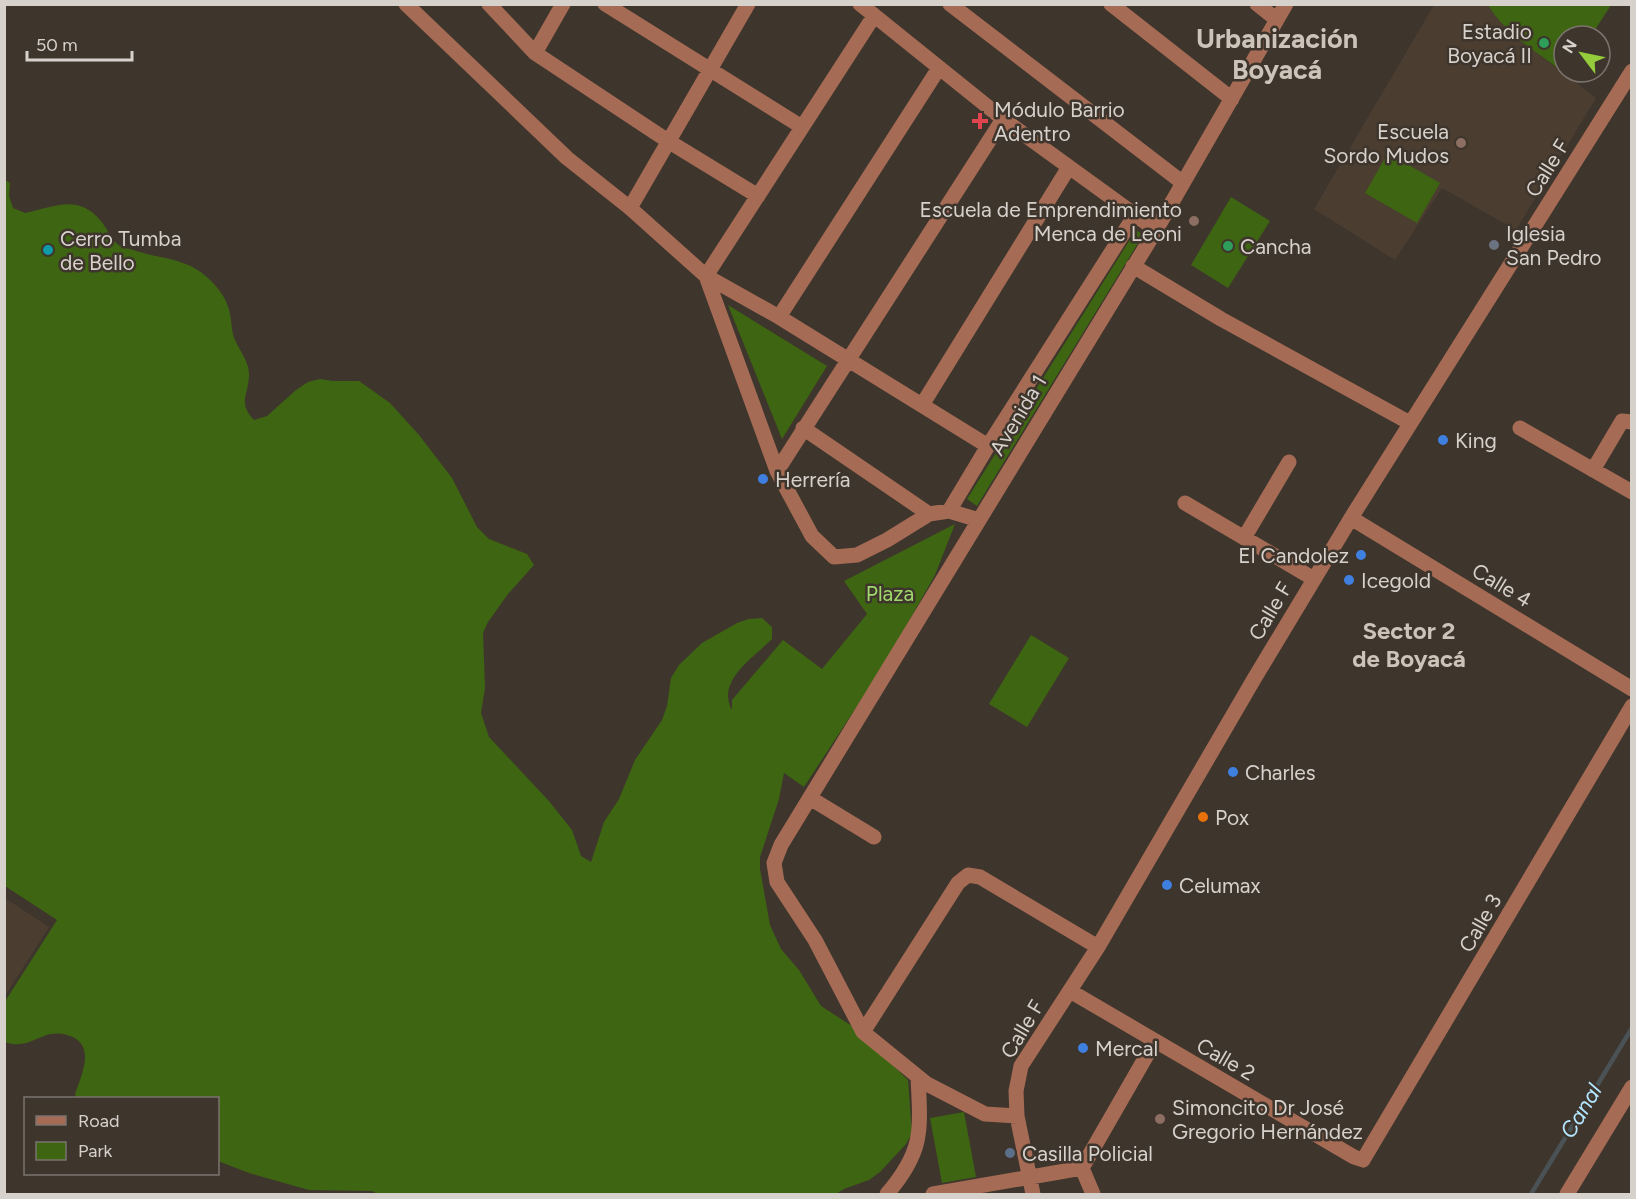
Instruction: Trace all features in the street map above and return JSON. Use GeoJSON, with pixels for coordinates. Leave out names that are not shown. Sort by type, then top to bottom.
{"type":"FeatureCollection","features":[{"type":"Feature","properties":{"kind":"street"},"geometry":{"type":"LineString","coordinates":[[406,4],[567,158],[630,208],[706,276],[779,317],[988,446]]}},
{"type":"Feature","properties":{"kind":"street"},"geometry":{"type":"LineString","coordinates":[[489,4],[535,53],[668,141],[758,196]]}},
{"type":"Feature","properties":{"kind":"street"},"geometry":{"type":"LineString","coordinates":[[535,53],[563,4]]}},
{"type":"Feature","properties":{"kind":"street"},"geometry":{"type":"LineString","coordinates":[[605,4],[802,127]]}},
{"type":"Feature","properties":{"kind":"street"},"geometry":{"type":"LineString","coordinates":[[630,208],[748,4]]}},
{"type":"Feature","properties":{"kind":"street"},"geometry":{"type":"LineString","coordinates":[[860,4],[1003,119],[1156,230]]}},
{"type":"Feature","properties":{"kind":"street"},"geometry":{"type":"LineString","coordinates":[[950,4],[1183,183]]}},
{"type":"Feature","properties":{"kind":"street"},"geometry":{"type":"LineString","coordinates":[[1111,4],[1232,99]]}},
{"type":"Feature","properties":{"kind":"street"},"geometry":{"type":"LineString","coordinates":[[1257,4],[1277,20]]}},
{"type":"Feature","properties":{"kind":"street","name":"Avenida 1"},"geometry":{"type":"LineString","coordinates":[[863,1032],[815,940],[777,882],[774,864],[782,845],[810,798],[1156,230],[1286,4]]}},
{"type":"Feature","properties":{"kind":"street"},"geometry":{"type":"LineString","coordinates":[[706,276],[874,16]]}},
{"type":"Feature","properties":{"kind":"street"},"geometry":{"type":"LineString","coordinates":[[779,317],[939,68]]}},
{"type":"Feature","properties":{"kind":"street","name":"Calle F"},"geometry":{"type":"LineString","coordinates":[[1033,1194],[1017,1116],[1016,1091],[1021,1066],[1098,947],[1351,518],[1632,71]]}},
{"type":"Feature","properties":{"kind":"street"},"geometry":{"type":"LineString","coordinates":[[777,471],[847,358],[1003,119]]}},
{"type":"Feature","properties":{"kind":"street"},"geometry":{"type":"LineString","coordinates":[[922,405],[1069,167]]}},
{"type":"Feature","properties":{"kind":"street"},"geometry":{"type":"LineString","coordinates":[[949,511],[1135,215]]}},
{"type":"Feature","properties":{"kind":"street"},"geometry":{"type":"LineString","coordinates":[[1133,266],[1221,319],[1410,423]]}},
{"type":"Feature","properties":{"kind":"street"},"geometry":{"type":"LineString","coordinates":[[706,276],[777,471],[812,536],[834,557],[857,555],[887,540],[929,514],[949,511],[979,520]]}},
{"type":"Feature","properties":{"kind":"street"},"geometry":{"type":"LineString","coordinates":[[1593,470],[1623,421],[1632,422]]}},
{"type":"Feature","properties":{"kind":"street"},"geometry":{"type":"LineString","coordinates":[[1520,428],[1632,492]]}},
{"type":"Feature","properties":{"kind":"street"},"geometry":{"type":"LineString","coordinates":[[803,429],[929,514]]}},
{"type":"Feature","properties":{"kind":"street"},"geometry":{"type":"LineString","coordinates":[[1244,538],[1289,462]]}},
{"type":"Feature","properties":{"kind":"street"},"geometry":{"type":"LineString","coordinates":[[1185,502],[1314,579]]}},
{"type":"Feature","properties":{"kind":"street","name":"Calle 4"},"geometry":{"type":"LineString","coordinates":[[1351,518],[1632,689]]}},
{"type":"Feature","properties":{"kind":"street","name":"Calle 3"},"geometry":{"type":"LineString","coordinates":[[1363,1161],[1632,706]]}},
{"type":"Feature","properties":{"kind":"street"},"geometry":{"type":"LineString","coordinates":[[810,798],[874,837]]}},
{"type":"Feature","properties":{"kind":"street"},"geometry":{"type":"LineString","coordinates":[[1017,1116],[985,1114],[918,1078],[863,1032],[958,883],[968,875],[980,877],[1098,947]]}},
{"type":"Feature","properties":{"kind":"street","name":"Calle 2"},"geometry":{"type":"LineString","coordinates":[[1070,991],[1260,1104],[1363,1161]]}},
{"type":"Feature","properties":{"kind":"street"},"geometry":{"type":"LineString","coordinates":[[1082,1168],[1155,1041]]}},
{"type":"Feature","properties":{"kind":"street"},"geometry":{"type":"LineString","coordinates":[[887,1194],[913,1157],[921,1124],[918,1078]]}},
{"type":"Feature","properties":{"kind":"street"},"geometry":{"type":"LineString","coordinates":[[1567,1194],[1632,1087]]}},
{"type":"Feature","properties":{"kind":"street"},"geometry":{"type":"LineString","coordinates":[[933,1194],[1082,1168]]}},
{"type":"Feature","properties":{"kind":"street"},"geometry":{"type":"LineString","coordinates":[[1082,1168],[1093,1194]]}},
{"type":"Feature","properties":{"kind":"shaded area","name":"Escuela Sordo Mudos"},"geometry":{"type":"Polygon","coordinates":[[[1434,5],[1488,5],[1513,35],[1552,65],[1552,84],[1578,84],[1596,98],[1516,230],[1442,188],[1395,260],[1314,209],[1434,5]]]}},
{"type":"Feature","properties":{"kind":"shaded area"},"geometry":{"type":"Polygon","coordinates":[[[5,898],[49,927],[5,996],[5,898]]]}},
{"type":"Feature","properties":{"kind":"green space","name":"Estadio Boyacá II"},"geometry":{"type":"Polygon","coordinates":[[[1488,5],[1611,5],[1599,24],[1552,24],[1552,64],[1514,35],[1495,16],[1488,5]]]}},
{"type":"Feature","properties":{"kind":"green space"},"geometry":{"type":"Polygon","coordinates":[[[1388,153],[1440,183],[1417,223],[1365,193],[1388,153]]]}},
{"type":"Feature","properties":{"kind":"green space","name":"Plaza"},"geometry":{"type":"Polygon","coordinates":[[[5,180],[10,183],[9,196],[13,208],[25,213],[65,204],[84,207],[101,221],[120,246],[186,264],[211,281],[226,302],[234,337],[248,365],[249,381],[245,403],[254,420],[267,416],[308,382],[320,379],[359,381],[390,403],[419,435],[452,478],[477,527],[489,539],[527,554],[534,565],[508,594],[483,633],[485,688],[481,713],[489,737],[548,800],[572,830],[581,856],[591,862],[604,822],[619,799],[635,760],[662,720],[667,706],[671,678],[679,665],[702,643],[737,623],[749,619],[762,618],[772,627],[772,639],[747,662],[733,680],[728,699],[732,710],[732,700],[783,640],[822,669],[867,614],[844,581],[955,524],[935,575],[884,665],[804,787],[784,773],[779,799],[760,857],[770,925],[781,949],[799,970],[821,1006],[852,1026],[908,1080],[912,1133],[906,1144],[880,1172],[869,1180],[836,1194],[378,1194],[372,1191],[309,1190],[249,1173],[219,1161],[219,1097],[76,1097],[85,1060],[82,1045],[76,1039],[56,1034],[21,1044],[5,1042],[4,1003],[57,920],[5,886],[5,180]]]}},
{"type":"Feature","properties":{"kind":"green space","name":"Cancha"},"geometry":{"type":"Polygon","coordinates":[[[1231,197],[1270,221],[1228,288],[1191,265],[1231,197]]]}},
{"type":"Feature","properties":{"kind":"green space"},"geometry":{"type":"Polygon","coordinates":[[[1136,230],[1143,235],[977,506],[967,499],[1136,230]]]}},
{"type":"Feature","properties":{"kind":"green space"},"geometry":{"type":"Polygon","coordinates":[[[728,305],[827,366],[782,439],[728,305]]]}},
{"type":"Feature","properties":{"kind":"green space"},"geometry":{"type":"Polygon","coordinates":[[[1031,635],[1069,658],[1027,727],[989,704],[1031,635]]]}},
{"type":"Feature","properties":{"kind":"green space"},"geometry":{"type":"Polygon","coordinates":[[[964,1112],[976,1177],[942,1183],[930,1118],[964,1112]]]}},
{"type":"Feature","properties":{"kind":"waterway","name":"Canal"},"geometry":{"type":"LineString","coordinates":[[1531,1194],[1632,1028]]}},
{"type":"Feature","properties":{"kind":"place","name":"Estadio Boyacá II"},"geometry":{"type":"Point","coordinates":[1544,43]}},
{"type":"Feature","properties":{"kind":"place","name":"Módulo Barrio Adentro"},"geometry":{"type":"Point","coordinates":[980,121]}},
{"type":"Feature","properties":{"kind":"place","name":"Escuela Sordo Mudos"},"geometry":{"type":"Point","coordinates":[1461,143]}},
{"type":"Feature","properties":{"kind":"place","name":"Escuela de Emprendimiento Menca de Leoni"},"geometry":{"type":"Point","coordinates":[1194,221]}},
{"type":"Feature","properties":{"kind":"place","name":"Iglesia San Pedro"},"geometry":{"type":"Point","coordinates":[1494,245]}},
{"type":"Feature","properties":{"kind":"place","name":"Cancha"},"geometry":{"type":"Point","coordinates":[1228,246]}},
{"type":"Feature","properties":{"kind":"place","name":"Cerro Tumba de Bello"},"geometry":{"type":"Point","coordinates":[48,250]}},
{"type":"Feature","properties":{"kind":"place","name":"King"},"geometry":{"type":"Point","coordinates":[1443,440]}},
{"type":"Feature","properties":{"kind":"place","name":"Herrería"},"geometry":{"type":"Point","coordinates":[763,479]}},
{"type":"Feature","properties":{"kind":"place","name":"El Candolez"},"geometry":{"type":"Point","coordinates":[1361,555]}},
{"type":"Feature","properties":{"kind":"place","name":"Icegold"},"geometry":{"type":"Point","coordinates":[1349,580]}},
{"type":"Feature","properties":{"kind":"place","name":"Charles"},"geometry":{"type":"Point","coordinates":[1233,772]}},
{"type":"Feature","properties":{"kind":"place","name":"Pox"},"geometry":{"type":"Point","coordinates":[1203,817]}},
{"type":"Feature","properties":{"kind":"place","name":"Celumax"},"geometry":{"type":"Point","coordinates":[1167,885]}},
{"type":"Feature","properties":{"kind":"place","name":"Mercal"},"geometry":{"type":"Point","coordinates":[1083,1048]}},
{"type":"Feature","properties":{"kind":"place","name":"Simoncito Dr José Gregorio Hernández"},"geometry":{"type":"Point","coordinates":[1160,1119]}},
{"type":"Feature","properties":{"kind":"place","name":"Casilla Policial"},"geometry":{"type":"Point","coordinates":[1010,1153]}},
{"type":"Feature","properties":{"kind":"district","name":"Urbanización Boyacá"},"geometry":{"type":"Point","coordinates":[1277,54]}},
{"type":"Feature","properties":{"kind":"district","name":"Sector 2 de Boyacá"},"geometry":{"type":"Point","coordinates":[1409,644]}}]}
